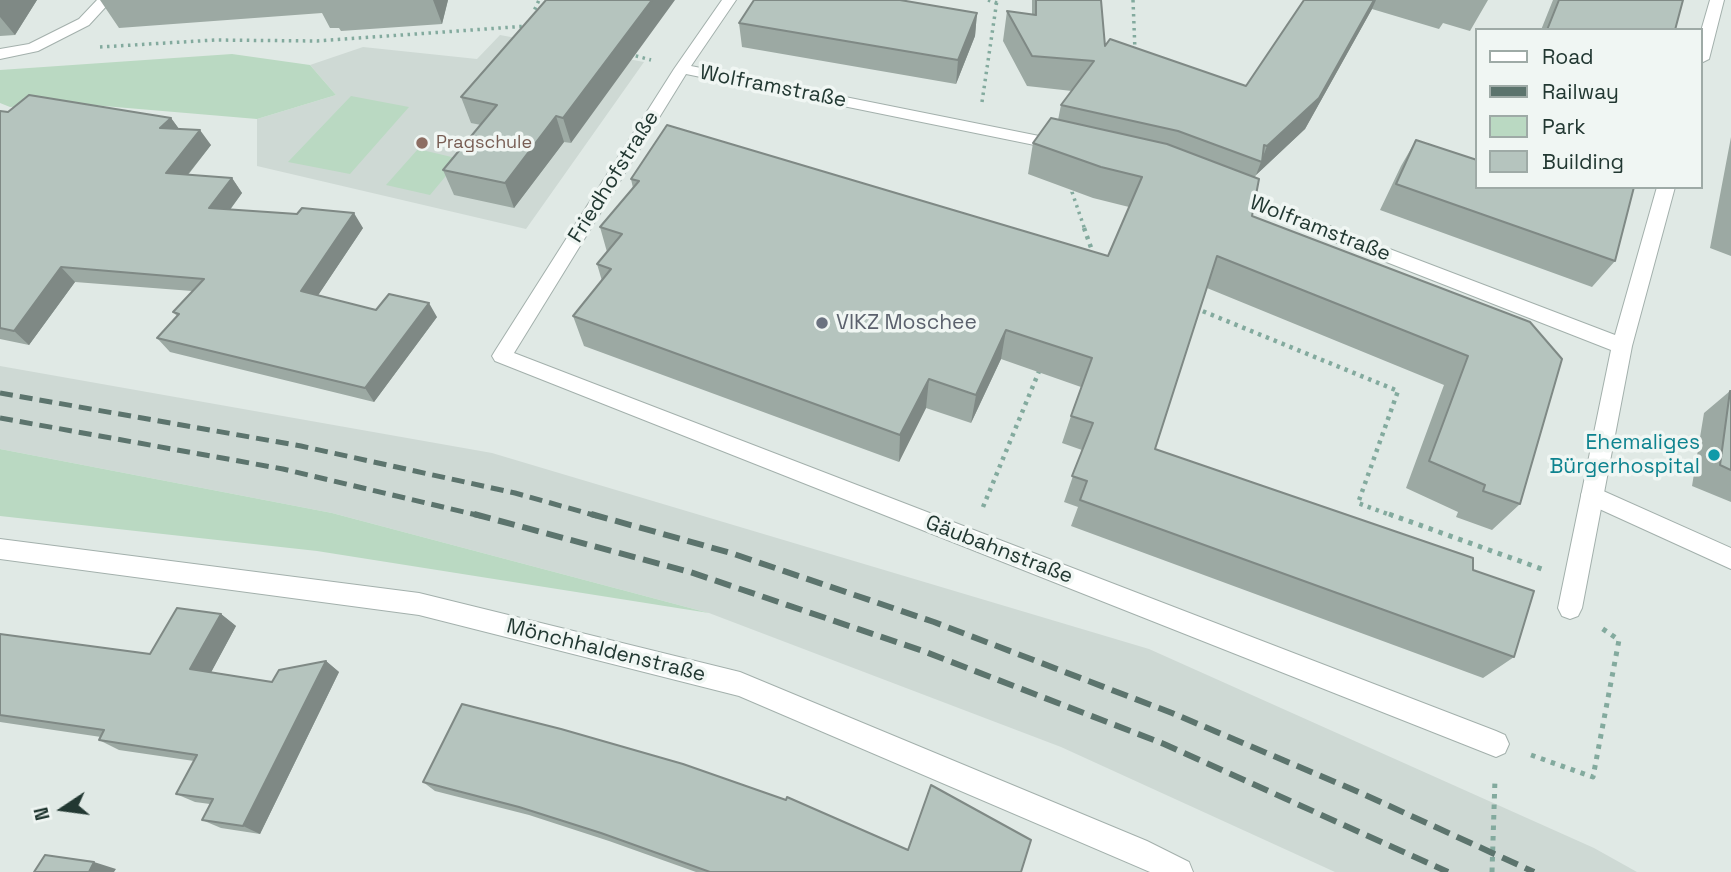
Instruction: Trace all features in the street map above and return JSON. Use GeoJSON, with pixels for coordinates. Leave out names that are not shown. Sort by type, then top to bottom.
{"type":"FeatureCollection","features":[{"type":"Feature","properties":{"kind":"street"},"geometry":{"type":"LineString","coordinates":[[0,54],[33,48],[84,22],[105,0]]}},
{"type":"Feature","properties":{"kind":"street","name":"Friedhofstraße"},"geometry":{"type":"LineString","coordinates":[[502,356],[682,69],[729,0]]}},
{"type":"Feature","properties":{"kind":"street"},"geometry":{"type":"LineString","coordinates":[[1703,52],[1717,0]]}},
{"type":"Feature","properties":{"kind":"street","name":"Wolframstraße"},"geometry":{"type":"LineString","coordinates":[[682,69],[980,127],[1077,149]]}},
{"type":"Feature","properties":{"kind":"street","name":"Wolframstraße"},"geometry":{"type":"LineString","coordinates":[[1213,187],[1622,346]]}},
{"type":"Feature","properties":{"kind":"street"},"geometry":{"type":"LineString","coordinates":[[1570,608],[1622,346],[1665,189]]}},
{"type":"Feature","properties":{"kind":"street","name":"Gäubahnstraße"},"geometry":{"type":"LineString","coordinates":[[502,356],[1496,744]]}},
{"type":"Feature","properties":{"kind":"street"},"geometry":{"type":"LineString","coordinates":[[1592,495],[1731,559]]}},
{"type":"Feature","properties":{"kind":"street","name":"Mönchhaldenstraße"},"geometry":{"type":"LineString","coordinates":[[0,549],[419,604],[740,684],[1137,851],[1179,872]]}},
{"type":"Feature","properties":{"kind":"path"},"geometry":{"type":"LineString","coordinates":[[33,48],[69,50],[215,40],[317,41],[478,31],[538,25],[534,11],[538,0]]}},
{"type":"Feature","properties":{"kind":"path"},"geometry":{"type":"LineString","coordinates":[[980,127],[997,1],[988,0]]}},
{"type":"Feature","properties":{"kind":"path"},"geometry":{"type":"LineString","coordinates":[[1133,0],[1135,51]]}},
{"type":"Feature","properties":{"kind":"path"},"geometry":{"type":"LineString","coordinates":[[618,50],[682,69]]}},
{"type":"Feature","properties":{"kind":"path"},"geometry":{"type":"LineString","coordinates":[[1124,51],[1135,51],[1147,56]]}},
{"type":"Feature","properties":{"kind":"path"},"geometry":{"type":"LineString","coordinates":[[1072,192],[1099,269]]}},
{"type":"Feature","properties":{"kind":"path"},"geometry":{"type":"LineString","coordinates":[[1186,304],[1398,391],[1358,503],[1576,581]]}},
{"type":"Feature","properties":{"kind":"path"},"geometry":{"type":"LineString","coordinates":[[969,540],[1044,361]]}},
{"type":"Feature","properties":{"kind":"path"},"geometry":{"type":"LineString","coordinates":[[1492,872],[1496,744],[1593,777],[1619,640]]}},
{"type":"Feature","properties":{"kind":"shaded area","name":"Pragschule"},"geometry":{"type":"Polygon","coordinates":[[[500,35],[644,62],[526,229],[257,166],[257,119],[336,95],[310,65],[363,47],[477,59],[500,35]]]}},
{"type":"Feature","properties":{"kind":"shaded area"},"geometry":{"type":"Polygon","coordinates":[[[0,366],[492,453],[1149,649],[1594,848],[1637,872],[1335,872],[1061,747],[709,613],[332,513],[0,449],[0,366]]]}},
{"type":"Feature","properties":{"kind":"green space"},"geometry":{"type":"Polygon","coordinates":[[[232,54],[310,65],[336,95],[257,119],[80,104],[10,107],[0,103],[0,70],[232,54]]]}},
{"type":"Feature","properties":{"kind":"green space"},"geometry":{"type":"Polygon","coordinates":[[[351,96],[409,107],[350,174],[288,162],[351,96]]]}},
{"type":"Feature","properties":{"kind":"green space"},"geometry":{"type":"Polygon","coordinates":[[[418,149],[460,159],[430,195],[386,185],[418,149]]]}},
{"type":"Feature","properties":{"kind":"green space"},"geometry":{"type":"Polygon","coordinates":[[[0,449],[332,513],[709,613],[317,551],[0,516],[0,449]]]}},
{"type":"Feature","properties":{"kind":"building"},"geometry":{"type":"Polygon","coordinates":[[[546,0],[652,0],[563,118],[556,116],[505,183],[443,170],[497,105],[461,97],[546,0]]]}},
{"type":"Feature","properties":{"kind":"building"},"geometry":{"type":"Polygon","coordinates":[[[754,0],[900,0],[977,13],[958,60],[739,23],[754,0]]]}},
{"type":"Feature","properties":{"kind":"building"},"geometry":{"type":"Polygon","coordinates":[[[1036,0],[1101,0],[1105,46],[1110,39],[1246,86],[1304,0],[1374,0],[1319,98],[1267,146],[1264,145],[1262,162],[1178,131],[1061,105],[1094,61],[1032,56],[1007,11],[1036,15],[1036,0]]]}},
{"type":"Feature","properties":{"kind":"building"},"geometry":{"type":"Polygon","coordinates":[[[1559,0],[1683,0],[1676,28],[1548,28],[1559,0]]]}},
{"type":"Feature","properties":{"kind":"building"},"geometry":{"type":"Polygon","coordinates":[[[29,95],[171,118],[160,128],[200,130],[166,173],[232,178],[209,208],[297,214],[302,208],[354,213],[301,291],[376,310],[389,294],[429,303],[365,388],[157,338],[179,314],[173,312],[204,279],[61,267],[14,331],[0,328],[0,111],[8,112],[29,95]]]}},
{"type":"Feature","properties":{"kind":"building"},"geometry":{"type":"Polygon","coordinates":[[[1051,118],[1167,144],[1259,179],[1252,216],[1530,322],[1562,359],[1520,504],[1483,491],[1485,485],[1429,461],[1468,356],[1217,256],[1155,449],[1473,558],[1473,570],[1534,591],[1514,657],[1080,500],[1087,481],[1072,476],[1093,423],[1071,416],[1092,358],[1006,330],[976,395],[929,379],[900,435],[573,316],[611,269],[597,264],[622,234],[600,227],[639,181],[631,179],[667,125],[1108,256],[1142,177],[1101,167],[1033,143],[1051,118]]]}},
{"type":"Feature","properties":{"kind":"building"},"geometry":{"type":"Polygon","coordinates":[[[1416,140],[1476,160],[1476,189],[1633,189],[1615,261],[1396,184],[1416,140]]]}},
{"type":"Feature","properties":{"kind":"building"},"geometry":{"type":"Polygon","coordinates":[[[1731,391],[1731,470],[1720,465],[1731,391]]]}},
{"type":"Feature","properties":{"kind":"building"},"geometry":{"type":"Polygon","coordinates":[[[177,608],[221,614],[190,669],[272,682],[279,670],[326,661],[243,826],[202,820],[213,799],[176,794],[197,755],[99,740],[104,730],[0,715],[0,634],[150,654],[177,608]]]}},
{"type":"Feature","properties":{"kind":"building"},"geometry":{"type":"Polygon","coordinates":[[[462,704],[561,729],[683,764],[786,800],[787,797],[908,850],[931,785],[1031,840],[1021,872],[710,872],[519,807],[423,782],[462,704]]]}},
{"type":"Feature","properties":{"kind":"building"},"geometry":{"type":"Polygon","coordinates":[[[45,855],[94,862],[89,872],[34,872],[45,855]]]}},
{"type":"Feature","properties":{"kind":"railway"},"geometry":{"type":"LineString","coordinates":[[0,393],[301,446],[515,493],[597,516]]}},
{"type":"Feature","properties":{"kind":"railway"},"geometry":{"type":"LineString","coordinates":[[0,418],[283,469],[481,516]]}},
{"type":"Feature","properties":{"kind":"railway"},"geometry":{"type":"LineString","coordinates":[[474,514],[690,572],[923,651],[1164,744],[1448,872]]}},
{"type":"Feature","properties":{"kind":"railway"},"geometry":{"type":"LineString","coordinates":[[591,514],[731,553],[934,622],[1172,713],[1361,793],[1534,872]]}},
{"type":"Feature","properties":{"kind":"place","name":"Pragschule"},"geometry":{"type":"Point","coordinates":[422,143]}},
{"type":"Feature","properties":{"kind":"place","name":"VIKZ Moschee"},"geometry":{"type":"Point","coordinates":[822,323]}},
{"type":"Feature","properties":{"kind":"place","name":"Ehemaliges Bürgerhospital"},"geometry":{"type":"Point","coordinates":[1714,455]}}]}
